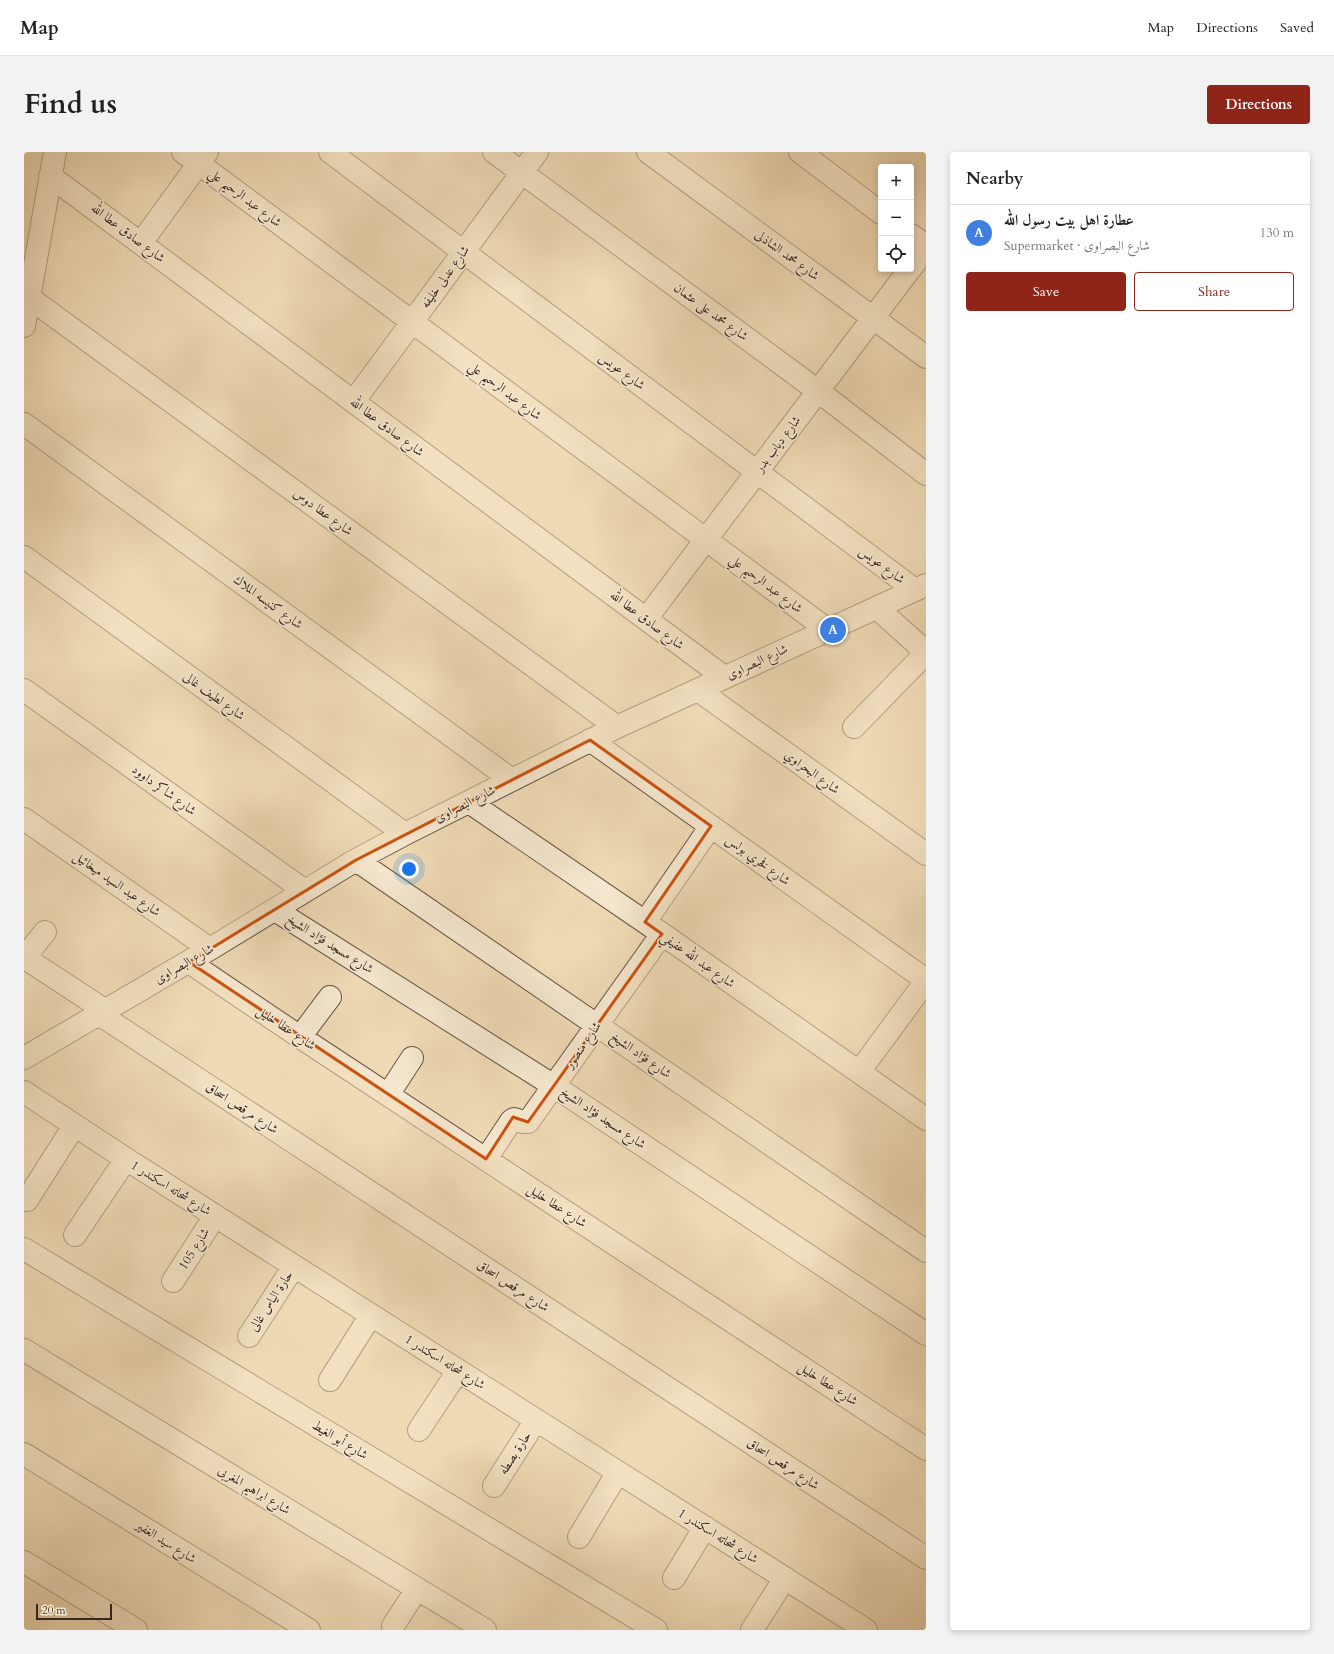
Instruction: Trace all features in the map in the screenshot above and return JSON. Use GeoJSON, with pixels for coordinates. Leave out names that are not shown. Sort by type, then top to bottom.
{"type":"FeatureCollection","features":[{"type":"Feature","properties":{"kind":"street"},"geometry":{"type":"LineString","coordinates":[[24,326],[26,296],[54,152]]}},
{"type":"Feature","properties":{"kind":"street","name":"شارع عويس"},"geometry":{"type":"LineString","coordinates":[[330,152],[757,472],[921,588]]}},
{"type":"Feature","properties":{"kind":"street","name":"شارع محمد على عثمان"},"geometry":{"type":"LineString","coordinates":[[494,152],[818,391],[926,474]]}},
{"type":"Feature","properties":{"kind":"street","name":"شارع عدلى خليفه"},"geometry":{"type":"LineString","coordinates":[[354,401],[537,152]]}},
{"type":"Feature","properties":{"kind":"street","name":"شارع محمد الشاذلى"},"geometry":{"type":"LineString","coordinates":[[648,152],[926,357]]}},
{"type":"Feature","properties":{"kind":"street"},"geometry":{"type":"LineString","coordinates":[[800,152],[878,211]]}},
{"type":"Feature","properties":{"kind":"street"},"geometry":{"type":"LineString","coordinates":[[141,243],[196,156]]}},
{"type":"Feature","properties":{"kind":"street","name":"شارع عبد الرحيم علي"},"geometry":{"type":"LineString","coordinates":[[196,156],[412,322],[828,630]]}},
{"type":"Feature","properties":{"kind":"street","name":"شارع صادق عطا الله"},"geometry":{"type":"LineString","coordinates":[[50,176],[724,677]]}},
{"type":"Feature","properties":{"kind":"street"},"geometry":{"type":"LineString","coordinates":[[912,236],[926,247]]}},
{"type":"Feature","properties":{"kind":"street","name":"شارع دياب بدر"},"geometry":{"type":"LineString","coordinates":[[914,265],[926,247]]}},
{"type":"Feature","properties":{"kind":"street","name":"شارع دياب بدر"},"geometry":{"type":"LineString","coordinates":[[646,619],[909,272]]}},
{"type":"Feature","properties":{"kind":"street","name":"شارع عطا دوس"},"geometry":{"type":"LineString","coordinates":[[26,296],[617,726]]}},
{"type":"Feature","properties":{"kind":"street","name":"شارع كنيسه الملاك"},"geometry":{"type":"LineString","coordinates":[[24,424],[512,780]]}},
{"type":"Feature","properties":{"kind":"street","name":"شارع لطيف غالى"},"geometry":{"type":"LineString","coordinates":[[24,557],[405,834]]}},
{"type":"Feature","properties":{"kind":"street","name":"شارع البصراوى"},"geometry":{"type":"LineString","coordinates":[[24,1058],[189,962],[356,860],[405,834],[617,726],[921,588]]}},
{"type":"Feature","properties":{"kind":"street"},"geometry":{"type":"LineString","coordinates":[[854,726],[926,653],[877,608]]}},
{"type":"Feature","properties":{"kind":"street","name":"شارع شاكر داوود"},"geometry":{"type":"LineString","coordinates":[[24,690],[305,891]]}},
{"type":"Feature","properties":{"kind":"street","name":"شارع البحراوي"},"geometry":{"type":"LineString","coordinates":[[698,690],[926,854]]}},
{"type":"Feature","properties":{"kind":"street","name":"شارع فخري بولس"},"geometry":{"type":"LineString","coordinates":[[590,740],[926,980]]}},
{"type":"Feature","properties":{"kind":"street","name":"شارع عبد الله عفيفي"},"geometry":{"type":"LineString","coordinates":[[469,802],[662,934],[926,1119]]}},
{"type":"Feature","properties":{"kind":"street","name":"شارع عبد السيد ميخائيل"},"geometry":{"type":"LineString","coordinates":[[24,819],[210,949]]}},
{"type":"Feature","properties":{"kind":"street"},"geometry":{"type":"LineString","coordinates":[[644,922],[711,826]]}},
{"type":"Feature","properties":{"kind":"street","name":"شارع فؤاد الشيخ"},"geometry":{"type":"LineString","coordinates":[[356,860],[926,1251]]}},
{"type":"Feature","properties":{"kind":"street","name":"شارع مسجد فؤاد الشيخ"},"geometry":{"type":"LineString","coordinates":[[275,910],[554,1086],[926,1334]]}},
{"type":"Feature","properties":{"kind":"street","name":"شارع مرقص اسحاق"},"geometry":{"type":"LineString","coordinates":[[45,932],[26,956],[28,960],[102,1012],[926,1558]]}},
{"type":"Feature","properties":{"kind":"street","name":"شارع منصور"},"geometry":{"type":"LineString","coordinates":[[486,1159],[511,1121],[517,1119],[523,1122],[528,1122],[662,934]]}},
{"type":"Feature","properties":{"kind":"street","name":"شارع عطا خليل"},"geometry":{"type":"LineString","coordinates":[[189,962],[300,1037],[926,1449]]}},
{"type":"Feature","properties":{"kind":"street"},"geometry":{"type":"LineString","coordinates":[[859,1072],[926,980]]}},
{"type":"Feature","properties":{"kind":"street"},"geometry":{"type":"LineString","coordinates":[[300,1037],[330,997]]}},
{"type":"Feature","properties":{"kind":"street"},"geometry":{"type":"LineString","coordinates":[[388,1095],[412,1058]]}},
{"type":"Feature","properties":{"kind":"street","name":"شارع شحاته اسكندر 1"},"geometry":{"type":"LineString","coordinates":[[24,1092],[74,1126],[866,1630]]}},
{"type":"Feature","properties":{"kind":"street"},"geometry":{"type":"LineString","coordinates":[[27,1200],[74,1126]]}},
{"type":"Feature","properties":{"kind":"street"},"geometry":{"type":"LineString","coordinates":[[75,1235],[126,1159]]}},
{"type":"Feature","properties":{"kind":"street","name":"شارع 105"},"geometry":{"type":"LineString","coordinates":[[173,1281],[215,1216]]}},
{"type":"Feature","properties":{"kind":"street","name":"شارع أبو الغيط"},"geometry":{"type":"LineString","coordinates":[[24,1249],[656,1630]]}},
{"type":"Feature","properties":{"kind":"street","name":"حارة الياس غالى"},"geometry":{"type":"LineString","coordinates":[[249,1336],[294,1266]]}},
{"type":"Feature","properties":{"kind":"street"},"geometry":{"type":"LineString","coordinates":[[330,1380],[371,1315]]}},
{"type":"Feature","properties":{"kind":"street","name":"شارع ابراهيم المغربى"},"geometry":{"type":"LineString","coordinates":[[24,1350],[485,1630]]}},
{"type":"Feature","properties":{"kind":"street"},"geometry":{"type":"LineString","coordinates":[[419,1430],[458,1371]]}},
{"type":"Feature","properties":{"kind":"street","name":"حارة بصطه"},"geometry":{"type":"LineString","coordinates":[[494,1486],[536,1420]]}},
{"type":"Feature","properties":{"kind":"street","name":"شارع سيد الغفير"},"geometry":{"type":"LineString","coordinates":[[24,1454],[309,1630]]}},
{"type":"Feature","properties":{"kind":"street"},"geometry":{"type":"LineString","coordinates":[[578,1537],[618,1472]]}},
{"type":"Feature","properties":{"kind":"street"},"geometry":{"type":"LineString","coordinates":[[674,1578],[705,1527]]}},
{"type":"Feature","properties":{"kind":"street"},"geometry":{"type":"LineString","coordinates":[[24,1562],[136,1630]]}},
{"type":"Feature","properties":{"kind":"street"},"geometry":{"type":"LineString","coordinates":[[752,1630],[785,1578]]}},
{"type":"Feature","properties":{"kind":"street"},"geometry":{"type":"LineString","coordinates":[[393,1626],[417,1588]]}},
{"type":"Feature","properties":{"kind":"highlighted area"},"geometry":{"type":"Polygon","coordinates":[[[590,740],[711,826],[645,922],[662,934],[528,1122],[513,1117],[486,1159],[189,962],[356,860],[590,740]]]}},
{"type":"Feature","properties":{"kind":"place","name":"عطارة اهل بيت رسول الله"},"geometry":{"type":"Point","coordinates":[833,630]}}]}
